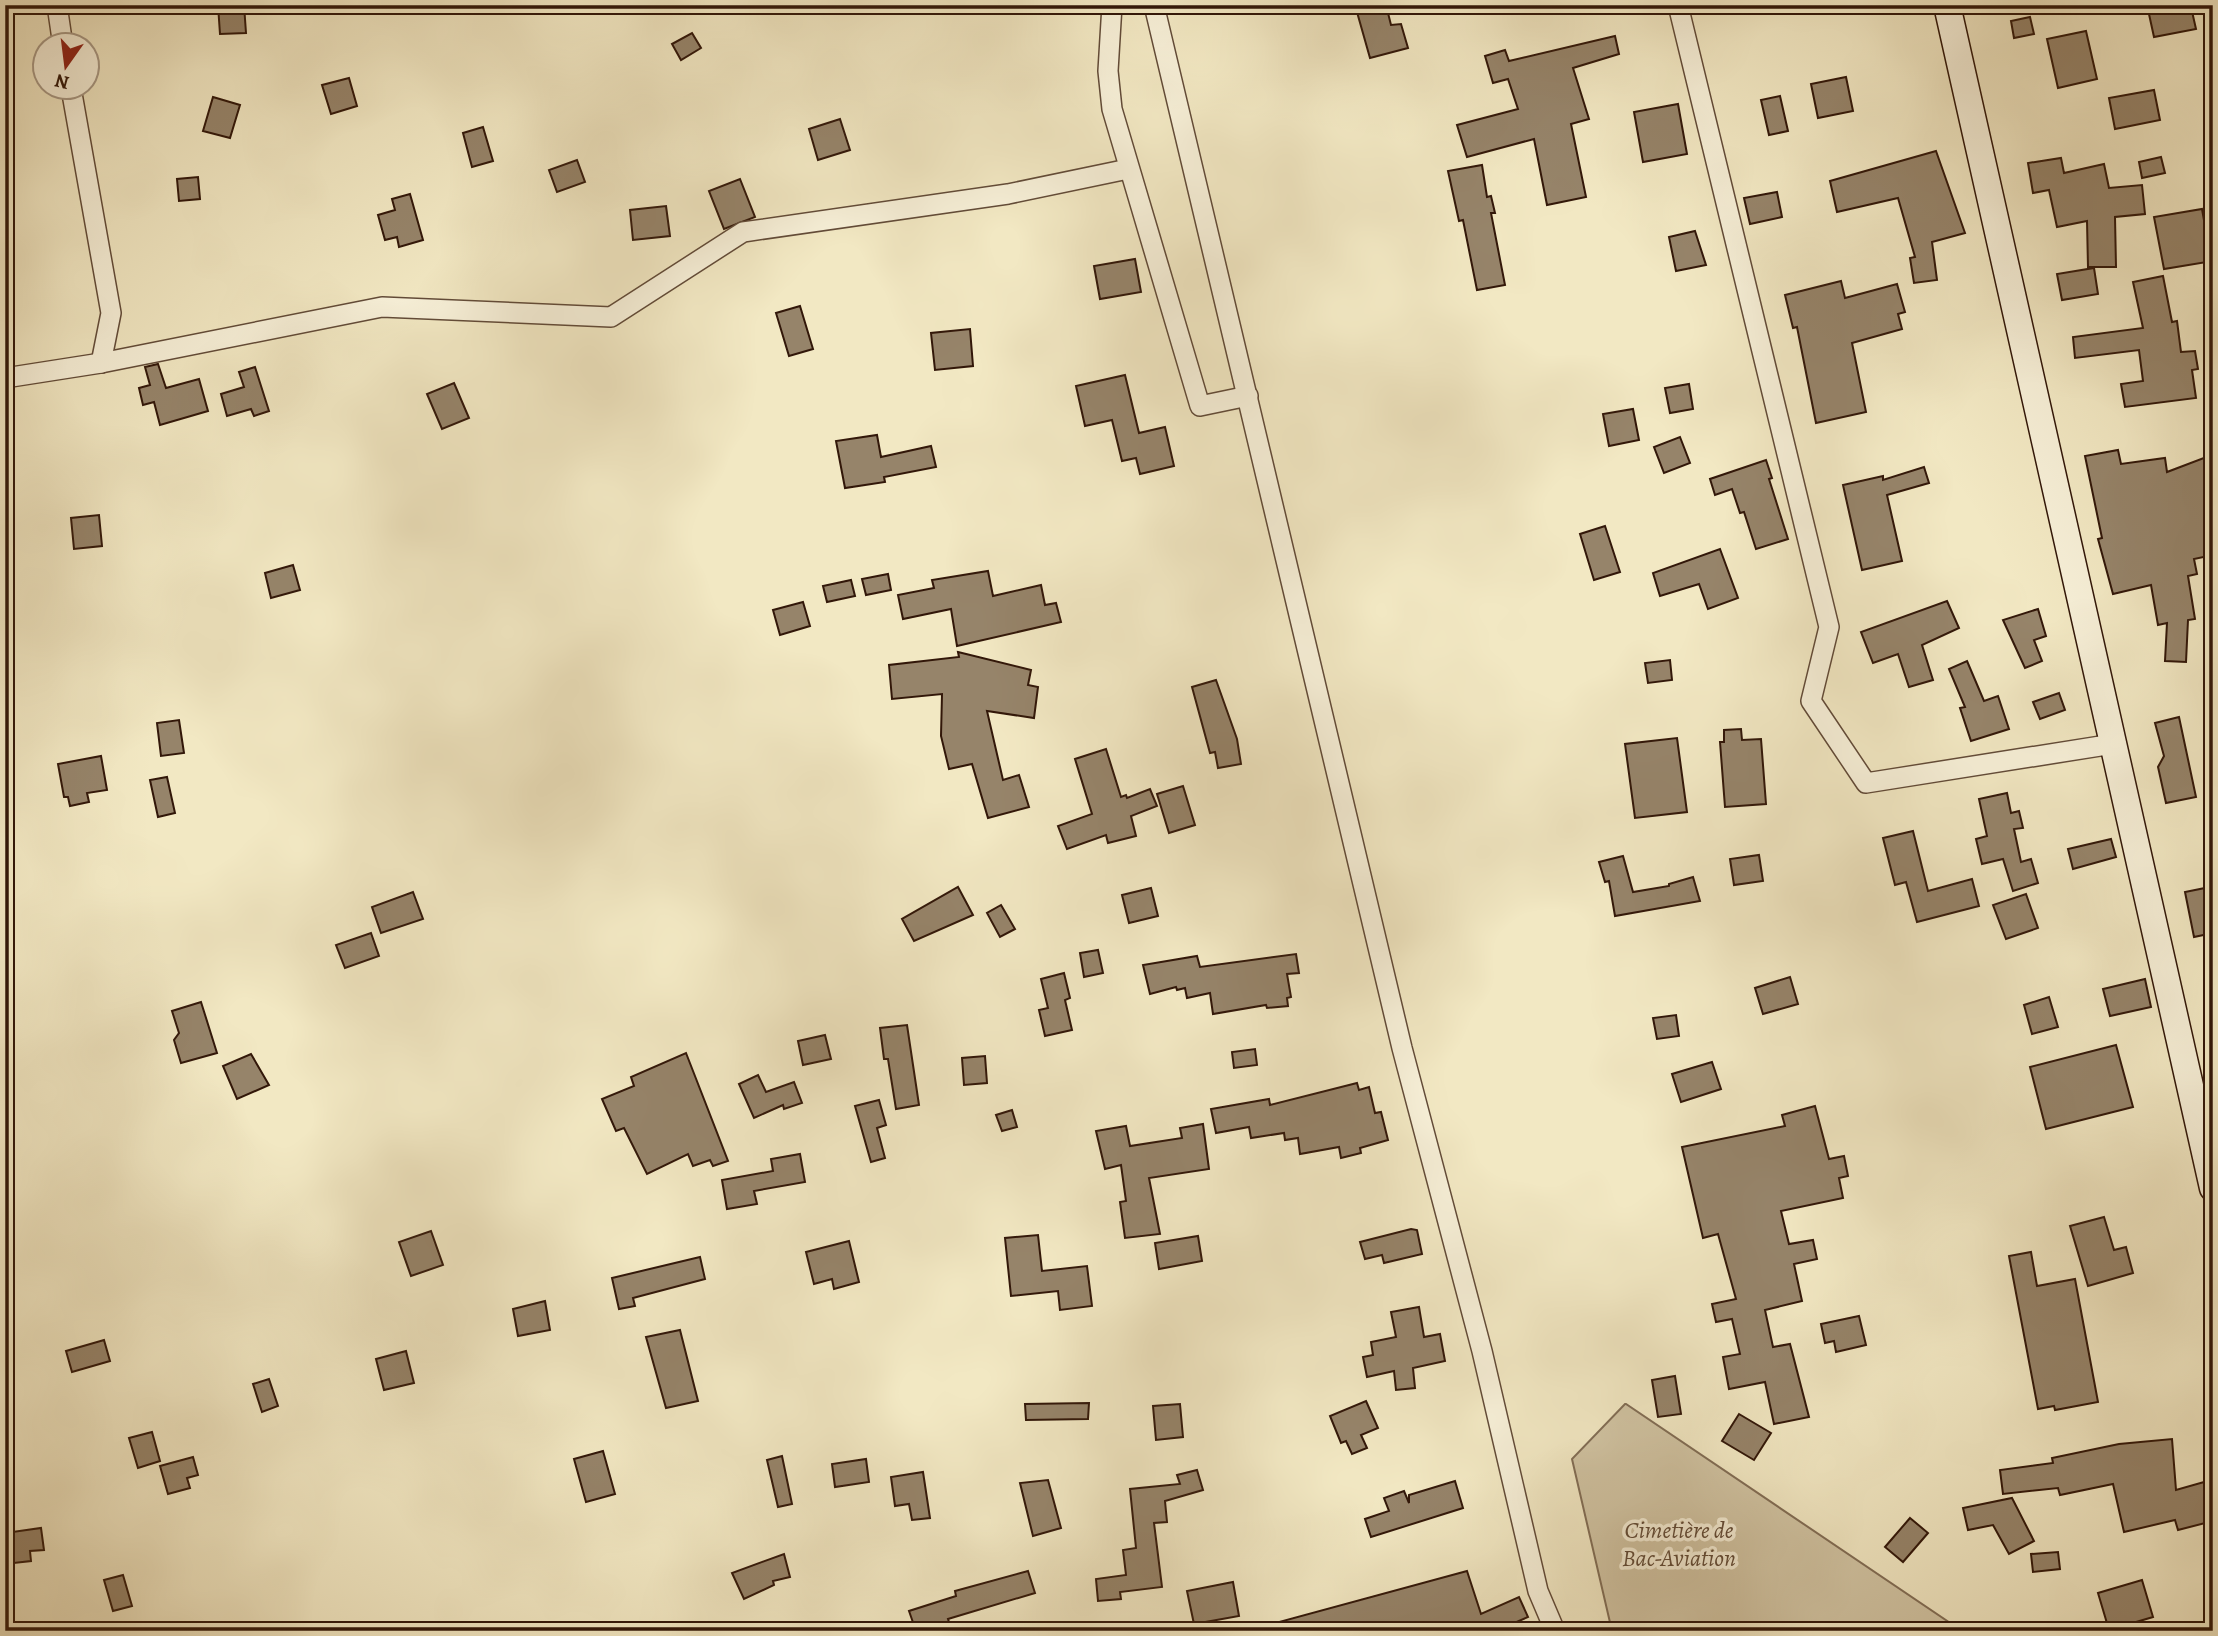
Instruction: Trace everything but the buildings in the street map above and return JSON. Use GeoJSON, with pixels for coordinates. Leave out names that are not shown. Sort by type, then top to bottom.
{"type":"FeatureCollection","features":[{"type":"Feature","properties":{"kind":"street"},"geometry":{"type":"LineString","coordinates":[[57,5],[62,32]]}},
{"type":"Feature","properties":{"kind":"street"},"geometry":{"type":"LineString","coordinates":[[1112,5],[1108,71],[1112,109],[1200,406],[1248,396]]}},
{"type":"Feature","properties":{"kind":"street"},"geometry":{"type":"LineString","coordinates":[[1154,5],[1402,1048],[1482,1352],[1538,1591],[1556,1631]]}},
{"type":"Feature","properties":{"kind":"street"},"geometry":{"type":"LineString","coordinates":[[1678,5],[1829,627],[1811,701],[1866,783],[2113,744]]}},
{"type":"Feature","properties":{"kind":"street"},"geometry":{"type":"LineString","coordinates":[[1947,5],[2213,1188]]}},
{"type":"Feature","properties":{"kind":"street"},"geometry":{"type":"LineString","coordinates":[[73,102],[111,313],[101,363]]}},
{"type":"Feature","properties":{"kind":"street"},"geometry":{"type":"LineString","coordinates":[[5,378],[101,363],[382,307],[611,317],[743,232],[1008,194],[1128,169]]}},
{"type":"Feature","properties":{"kind":"green space","name":"Cimetière de Bac-Aviation"},"geometry":{"type":"Polygon","coordinates":[[[1625,1404],[1962,1631],[1612,1631],[1572,1459],[1625,1404]]]}}]}
